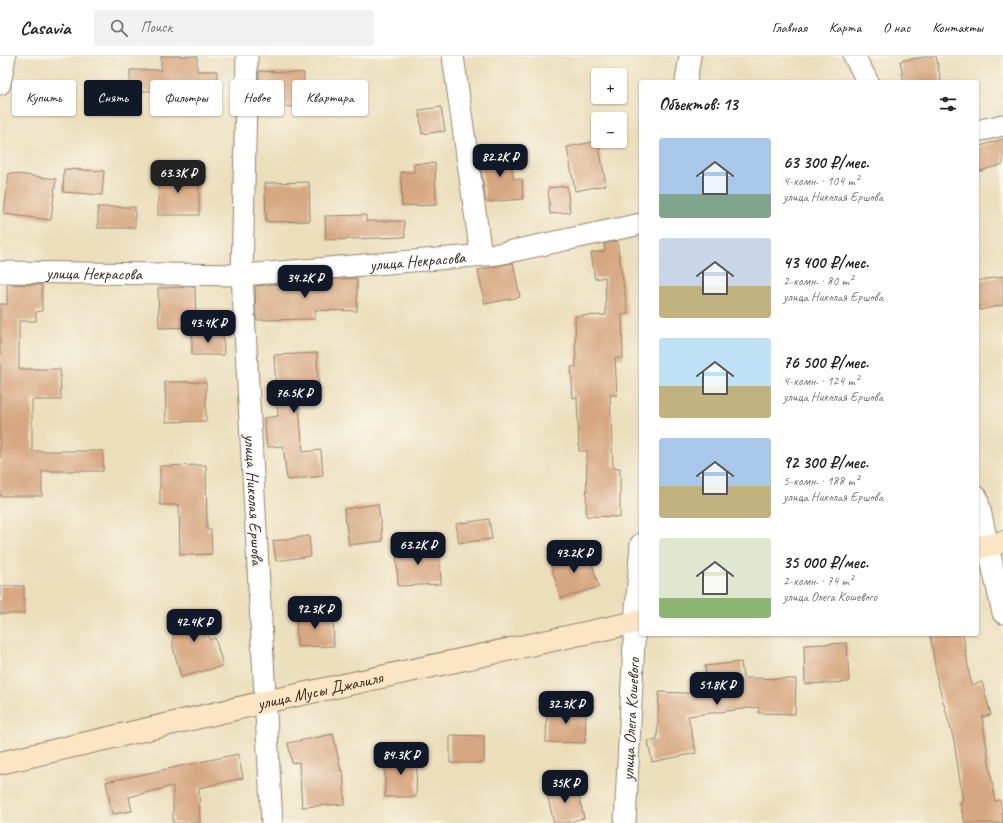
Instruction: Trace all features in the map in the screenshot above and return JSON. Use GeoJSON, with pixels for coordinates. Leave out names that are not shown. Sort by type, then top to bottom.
{"type":"FeatureCollection","features":[{"type":"Feature","properties":{"kind":"main road","name":"улица Мусы Джалиля"},"geometry":{"type":"LineString","coordinates":[[0,763],[265,702],[638,622]]}},
{"type":"Feature","properties":{"kind":"street"},"geometry":{"type":"LineString","coordinates":[[0,84],[5,56]]}},
{"type":"Feature","properties":{"kind":"street","name":"улица Николая Ершова"},"geometry":{"type":"LineString","coordinates":[[247,56],[242,275],[272,823]]}},
{"type":"Feature","properties":{"kind":"street"},"geometry":{"type":"LineString","coordinates":[[453,56],[481,255]]}},
{"type":"Feature","properties":{"kind":"street"},"geometry":{"type":"LineString","coordinates":[[686,80],[690,56]]}},
{"type":"Feature","properties":{"kind":"street"},"geometry":{"type":"LineString","coordinates":[[854,56],[867,80]]}},
{"type":"Feature","properties":{"kind":"street"},"geometry":{"type":"LineString","coordinates":[[979,131],[1003,125]]}},
{"type":"Feature","properties":{"kind":"street","name":"улица Некрасова"},"geometry":{"type":"LineString","coordinates":[[0,272],[242,275],[498,254],[639,224]]}},
{"type":"Feature","properties":{"kind":"street"},"geometry":{"type":"LineString","coordinates":[[979,505],[1003,614]]}},
{"type":"Feature","properties":{"kind":"street","name":"улица Олега Кошевого"},"geometry":{"type":"LineString","coordinates":[[625,823],[639,596]]}},
{"type":"Feature","properties":{"kind":"building"},"geometry":{"type":"Polygon","coordinates":[[[161,56],[197,56],[197,71],[217,71],[217,80],[150,80],[150,91],[142,91],[142,80],[130,80],[130,70],[161,70],[161,56]]]}},
{"type":"Feature","properties":{"kind":"building"},"geometry":{"type":"Polygon","coordinates":[[[936,56],[941,80],[904,80],[900,61],[936,56]]]}},
{"type":"Feature","properties":{"kind":"building"},"geometry":{"type":"Polygon","coordinates":[[[259,71],[304,73],[304,80],[292,80],[292,107],[284,107],[284,80],[259,80],[259,71]]]}},
{"type":"Feature","properties":{"kind":"building"},"geometry":{"type":"Polygon","coordinates":[[[441,107],[445,131],[422,134],[419,110],[441,107]]]}},
{"type":"Feature","properties":{"kind":"building"},"geometry":{"type":"Polygon","coordinates":[[[1003,139],[1003,164],[979,171],[979,146],[1003,139]]]}},
{"type":"Feature","properties":{"kind":"building"},"geometry":{"type":"Polygon","coordinates":[[[591,142],[591,148],[599,148],[606,185],[575,191],[567,147],[591,142]]]}},
{"type":"Feature","properties":{"kind":"building"},"geometry":{"type":"Polygon","coordinates":[[[510,151],[513,179],[522,179],[523,199],[486,202],[479,154],[510,151]]]}},
{"type":"Feature","properties":{"kind":"building"},"geometry":{"type":"Polygon","coordinates":[[[435,163],[436,205],[402,206],[401,172],[414,172],[414,164],[435,163]]]}},
{"type":"Feature","properties":{"kind":"building"},"geometry":{"type":"Polygon","coordinates":[[[64,169],[104,171],[102,195],[63,192],[64,169]]]}},
{"type":"Feature","properties":{"kind":"building"},"geometry":{"type":"Polygon","coordinates":[[[9,173],[56,179],[51,220],[4,214],[9,173]]]}},
{"type":"Feature","properties":{"kind":"building"},"geometry":{"type":"Polygon","coordinates":[[[158,173],[199,173],[199,215],[158,215],[158,173]]]}},
{"type":"Feature","properties":{"kind":"building"},"geometry":{"type":"Polygon","coordinates":[[[309,182],[310,221],[266,222],[265,183],[309,182]]]}},
{"type":"Feature","properties":{"kind":"building"},"geometry":{"type":"Polygon","coordinates":[[[567,186],[570,212],[550,214],[548,188],[567,186]]]}},
{"type":"Feature","properties":{"kind":"building"},"geometry":{"type":"Polygon","coordinates":[[[98,207],[135,207],[135,228],[98,228],[98,207]]]}},
{"type":"Feature","properties":{"kind":"building"},"geometry":{"type":"Polygon","coordinates":[[[366,215],[366,221],[404,221],[405,237],[326,240],[325,216],[366,215]]]}},
{"type":"Feature","properties":{"kind":"building"},"geometry":{"type":"Polygon","coordinates":[[[617,241],[628,314],[622,315],[623,358],[615,358],[617,395],[610,395],[613,468],[620,468],[620,517],[586,516],[587,451],[579,451],[577,397],[573,398],[571,367],[576,367],[575,316],[606,315],[605,277],[595,279],[591,253],[605,251],[604,244],[617,241]]]}},
{"type":"Feature","properties":{"kind":"building"},"geometry":{"type":"Polygon","coordinates":[[[513,263],[520,297],[485,304],[478,270],[513,263]]]}},
{"type":"Feature","properties":{"kind":"building"},"geometry":{"type":"Polygon","coordinates":[[[1003,276],[1003,305],[980,310],[979,281],[1003,276]]]}},
{"type":"Feature","properties":{"kind":"building"},"geometry":{"type":"Polygon","coordinates":[[[357,278],[357,311],[315,310],[315,319],[256,320],[255,286],[357,278]]]}},
{"type":"Feature","properties":{"kind":"building"},"geometry":{"type":"Polygon","coordinates":[[[7,284],[42,285],[42,311],[36,312],[36,321],[19,321],[19,369],[60,369],[61,400],[32,400],[32,451],[103,451],[103,471],[42,471],[42,496],[0,496],[0,304],[7,304],[7,284]]]}},
{"type":"Feature","properties":{"kind":"building"},"geometry":{"type":"Polygon","coordinates":[[[195,287],[196,327],[159,328],[158,288],[195,287]]]}},
{"type":"Feature","properties":{"kind":"building"},"geometry":{"type":"Polygon","coordinates":[[[223,333],[224,355],[192,355],[192,334],[223,333]]]}},
{"type":"Feature","properties":{"kind":"building"},"geometry":{"type":"Polygon","coordinates":[[[317,353],[319,396],[298,397],[303,452],[321,450],[323,476],[287,480],[283,446],[267,447],[264,418],[278,416],[274,355],[317,353]]]}},
{"type":"Feature","properties":{"kind":"building"},"geometry":{"type":"Polygon","coordinates":[[[165,382],[206,382],[206,421],[166,422],[165,382]]]}},
{"type":"Feature","properties":{"kind":"building"},"geometry":{"type":"Polygon","coordinates":[[[206,465],[207,530],[211,530],[212,554],[180,555],[179,505],[160,505],[160,466],[206,465]]]}},
{"type":"Feature","properties":{"kind":"building"},"geometry":{"type":"Polygon","coordinates":[[[378,504],[383,541],[349,545],[344,509],[378,504]]]}},
{"type":"Feature","properties":{"kind":"building"},"geometry":{"type":"Polygon","coordinates":[[[489,519],[492,539],[459,543],[456,524],[489,519]]]}},
{"type":"Feature","properties":{"kind":"building"},"geometry":{"type":"Polygon","coordinates":[[[309,536],[311,556],[276,561],[273,541],[309,536]]]}},
{"type":"Feature","properties":{"kind":"building"},"geometry":{"type":"Polygon","coordinates":[[[439,545],[441,584],[398,586],[396,547],[439,545]]]}},
{"type":"Feature","properties":{"kind":"building"},"geometry":{"type":"Polygon","coordinates":[[[588,551],[599,587],[561,598],[550,562],[588,551]]]}},
{"type":"Feature","properties":{"kind":"building"},"geometry":{"type":"Polygon","coordinates":[[[0,586],[24,586],[24,614],[0,614],[0,586]]]}},
{"type":"Feature","properties":{"kind":"building"},"geometry":{"type":"Polygon","coordinates":[[[173,610],[209,610],[209,640],[215,638],[223,666],[181,677],[173,647],[173,610]]]}},
{"type":"Feature","properties":{"kind":"building"},"geometry":{"type":"Polygon","coordinates":[[[333,612],[334,646],[297,647],[296,613],[333,612]]]}},
{"type":"Feature","properties":{"kind":"building"},"geometry":{"type":"Polygon","coordinates":[[[930,636],[963,636],[971,685],[982,682],[991,715],[982,717],[995,801],[1000,800],[1003,823],[965,823],[960,802],[963,801],[954,741],[937,679],[930,636]]]}},
{"type":"Feature","properties":{"kind":"building"},"geometry":{"type":"Polygon","coordinates":[[[847,643],[849,682],[805,684],[804,645],[847,643]]]}},
{"type":"Feature","properties":{"kind":"building"},"geometry":{"type":"Polygon","coordinates":[[[741,662],[743,678],[796,679],[795,714],[758,713],[759,707],[688,716],[696,753],[652,762],[648,741],[657,740],[659,692],[709,694],[705,666],[741,662]]]}},
{"type":"Feature","properties":{"kind":"building"},"geometry":{"type":"Polygon","coordinates":[[[547,708],[586,708],[585,743],[546,742],[547,708]]]}},
{"type":"Feature","properties":{"kind":"building"},"geometry":{"type":"Polygon","coordinates":[[[333,734],[341,771],[343,771],[345,804],[302,807],[299,762],[292,763],[288,743],[333,734]]]}},
{"type":"Feature","properties":{"kind":"building"},"geometry":{"type":"Polygon","coordinates":[[[450,735],[484,736],[484,763],[450,763],[450,735]]]}},
{"type":"Feature","properties":{"kind":"building"},"geometry":{"type":"Polygon","coordinates":[[[238,754],[243,778],[199,788],[200,823],[173,823],[173,786],[129,797],[132,811],[112,814],[106,782],[238,754]]]}},
{"type":"Feature","properties":{"kind":"building"},"geometry":{"type":"Polygon","coordinates":[[[385,756],[417,756],[416,797],[385,797],[385,756]]]}},
{"type":"Feature","properties":{"kind":"building"},"geometry":{"type":"Polygon","coordinates":[[[576,784],[584,818],[564,823],[554,823],[546,790],[576,784]]]}}]}
